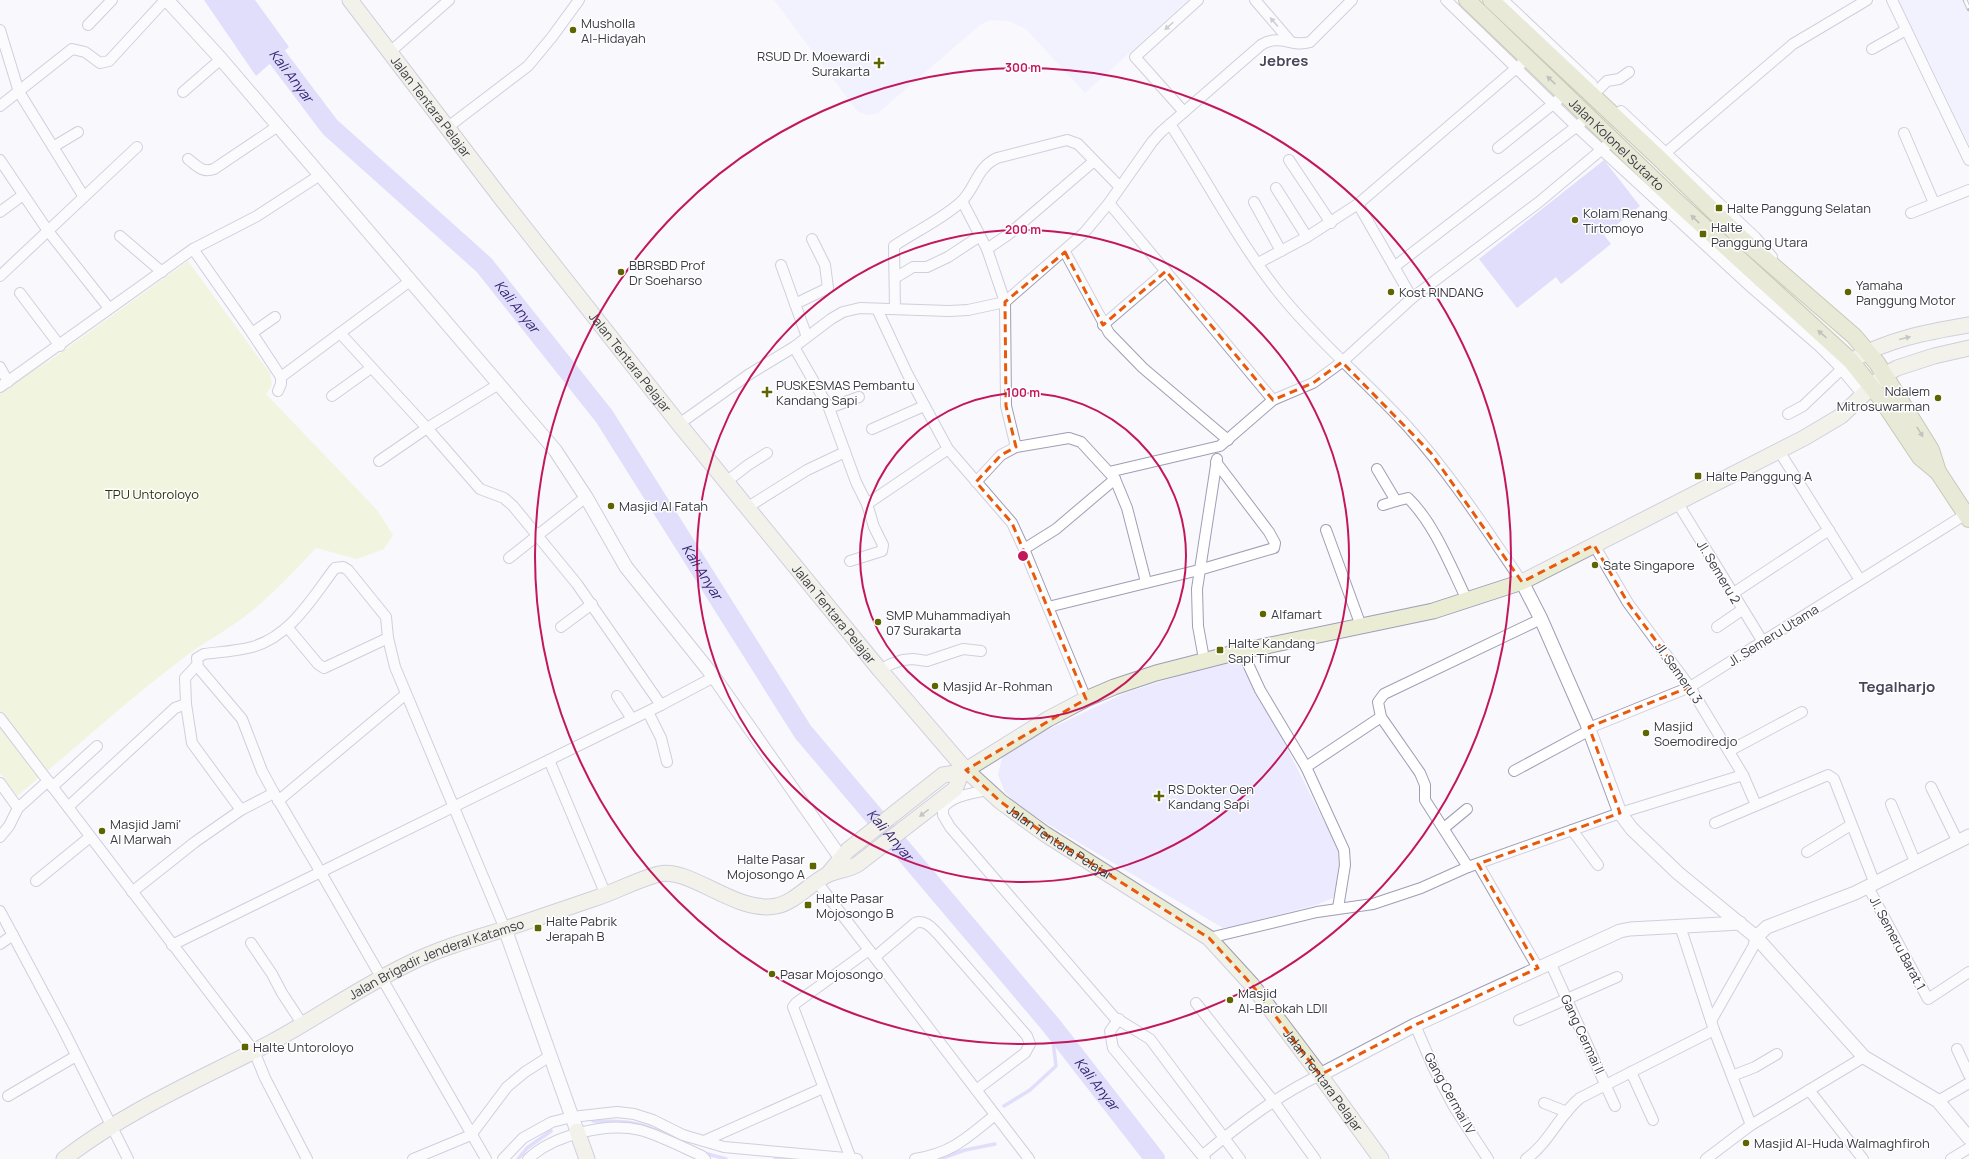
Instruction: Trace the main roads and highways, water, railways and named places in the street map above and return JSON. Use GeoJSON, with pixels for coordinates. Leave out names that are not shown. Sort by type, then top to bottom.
{"type":"FeatureCollection","features":[{"type":"Feature","properties":{"kind":"main road","name":"Jalan Tentara Pelajar"},"geometry":{"type":"LineString","coordinates":[[350,0],[679,424],[964,771],[1044,834],[1209,938],[1222,950],[1252,985],[1381,1159]]}},
{"type":"Feature","properties":{"kind":"main road","name":"Jalan Kolonel Sutarto"},"geometry":{"type":"LineString","coordinates":[[1467,0],[1522,63],[1565,94],[1583,122],[1607,145],[1742,263],[1794,317],[1846,365],[1920,457],[1938,472]]}},
{"type":"Feature","properties":{"kind":"main road","name":"Jalan Kolonel Sutarto"},"geometry":{"type":"LineString","coordinates":[[1490,0],[1663,155],[1741,238],[1854,336],[1868,350],[1931,450],[1938,472]]}},
{"type":"Feature","properties":{"kind":"main road"},"geometry":{"type":"LineString","coordinates":[[1794,317],[1812,299]]}},
{"type":"Feature","properties":{"kind":"main road"},"geometry":{"type":"LineString","coordinates":[[1846,365],[1868,350],[1899,340],[1969,325]]}},
{"type":"Feature","properties":{"kind":"main road"},"geometry":{"type":"LineString","coordinates":[[829,873],[844,854],[943,775],[964,771],[1048,719],[1086,699],[1135,680],[1204,659],[1433,611],[1522,582],[1779,451],[1841,416],[1884,375],[1897,368],[1934,356],[1969,348]]}},
{"type":"Feature","properties":{"kind":"main road"},"geometry":{"type":"LineString","coordinates":[[1938,472],[1967,517]]}},
{"type":"Feature","properties":{"kind":"main road"},"geometry":{"type":"LineString","coordinates":[[829,873],[853,867],[955,789],[964,771]]}},
{"type":"Feature","properties":{"kind":"main road","name":"Jalan Brigadir Jenderal Katamso"},"geometry":{"type":"LineString","coordinates":[[64,1159],[111,1126],[303,1025],[381,978],[426,955],[606,895],[642,880],[664,873],[683,877],[742,902],[762,906],[776,906],[786,902],[829,873]]}},
{"type":"Feature","properties":{"kind":"main road"},"geometry":{"type":"LineString","coordinates":[[578,1132],[587,1159]]}},
{"type":"Feature","properties":{"kind":"waterway","name":"Kali Anyar"},"geometry":{"type":"LineString","coordinates":[[234,0],[330,127],[484,265],[604,416],[803,732],[1051,1025],[1155,1159]]}},
{"type":"Feature","properties":{"kind":"waterway"},"geometry":{"type":"LineString","coordinates":[[1004,1106],[1030,1090],[1056,1066],[1051,1025]]}},
{"type":"Feature","properties":{"kind":"waterway"},"geometry":{"type":"LineString","coordinates":[[593,1121],[632,1123],[650,1127],[669,1136]]}},
{"type":"Feature","properties":{"kind":"waterway"},"geometry":{"type":"LineString","coordinates":[[518,1159],[527,1148],[551,1131]]}},
{"type":"Feature","properties":{"kind":"waterway"},"geometry":{"type":"LineString","coordinates":[[940,1159],[965,1150],[995,1144]]}},
{"type":"Feature","properties":{"kind":"waterway"},"geometry":{"type":"LineString","coordinates":[[704,1153],[726,1159]]}},
{"type":"Feature","properties":{"kind":"waterway"},"geometry":{"type":"LineString","coordinates":[[775,1159],[792,1159]]}},
{"type":"Feature","properties":{"kind":"railway"},"geometry":{"type":"LineString","coordinates":[[1965,0],[1969,9]]}},
{"type":"Feature","properties":{"kind":"place","name":"Musholla Al-Hidayah"},"geometry":{"type":"Point","coordinates":[573,30]}},
{"type":"Feature","properties":{"kind":"place","name":"RSUD Dr. Moewardi Surakarta"},"geometry":{"type":"Point","coordinates":[879,63]}},
{"type":"Feature","properties":{"kind":"place","name":"Halte Panggung Selatan"},"geometry":{"type":"Point","coordinates":[1719,208]}},
{"type":"Feature","properties":{"kind":"place","name":"Kolam Renang Tirtomoyo"},"geometry":{"type":"Point","coordinates":[1575,220]}},
{"type":"Feature","properties":{"kind":"place","name":"Halte Panggung Utara"},"geometry":{"type":"Point","coordinates":[1703,234]}},
{"type":"Feature","properties":{"kind":"place","name":"BBRSBD Prof Dr Soeharso"},"geometry":{"type":"Point","coordinates":[621,272]}},
{"type":"Feature","properties":{"kind":"place","name":"Kost RINDANG"},"geometry":{"type":"Point","coordinates":[1391,292]}},
{"type":"Feature","properties":{"kind":"place","name":"Yamaha Panggung Motor"},"geometry":{"type":"Point","coordinates":[1848,292]}},
{"type":"Feature","properties":{"kind":"place","name":"PUSKESMAS Pembantu Kandang Sapi"},"geometry":{"type":"Point","coordinates":[767,392]}},
{"type":"Feature","properties":{"kind":"place","name":"Ndalem Mitrosuwarman"},"geometry":{"type":"Point","coordinates":[1938,398]}},
{"type":"Feature","properties":{"kind":"place","name":"Halte Panggung A"},"geometry":{"type":"Point","coordinates":[1698,476]}},
{"type":"Feature","properties":{"kind":"place","name":"Masjid Al Fatah"},"geometry":{"type":"Point","coordinates":[611,506]}},
{"type":"Feature","properties":{"kind":"place","name":"Sate Singapore"},"geometry":{"type":"Point","coordinates":[1595,565]}},
{"type":"Feature","properties":{"kind":"place","name":"Alfamart"},"geometry":{"type":"Point","coordinates":[1263,614]}},
{"type":"Feature","properties":{"kind":"place","name":"SMP Muhammadiyah 07 Surakarta"},"geometry":{"type":"Point","coordinates":[878,622]}},
{"type":"Feature","properties":{"kind":"place","name":"Halte Kandang Sapi Timur"},"geometry":{"type":"Point","coordinates":[1220,650]}},
{"type":"Feature","properties":{"kind":"place","name":"Masjid Ar-Rohman"},"geometry":{"type":"Point","coordinates":[935,686]}},
{"type":"Feature","properties":{"kind":"place","name":"Masjid Soemodiredjo"},"geometry":{"type":"Point","coordinates":[1646,733]}},
{"type":"Feature","properties":{"kind":"place","name":"RS Dokter Oen Kandang Sapi"},"geometry":{"type":"Point","coordinates":[1159,796]}},
{"type":"Feature","properties":{"kind":"place","name":"Masjid Jami' Al Marwah"},"geometry":{"type":"Point","coordinates":[102,831]}},
{"type":"Feature","properties":{"kind":"place","name":"Halte Pasar Mojosongo A"},"geometry":{"type":"Point","coordinates":[813,866]}},
{"type":"Feature","properties":{"kind":"place","name":"Halte Pasar Mojosongo B"},"geometry":{"type":"Point","coordinates":[808,905]}},
{"type":"Feature","properties":{"kind":"place","name":"Halte Pabrik Jerapah B"},"geometry":{"type":"Point","coordinates":[538,928]}},
{"type":"Feature","properties":{"kind":"place","name":"Pasar Mojosongo"},"geometry":{"type":"Point","coordinates":[772,974]}},
{"type":"Feature","properties":{"kind":"place","name":"Masjid Al-Barokah LDII"},"geometry":{"type":"Point","coordinates":[1230,1000]}},
{"type":"Feature","properties":{"kind":"place","name":"Halte Untoroloyo"},"geometry":{"type":"Point","coordinates":[245,1047]}},
{"type":"Feature","properties":{"kind":"place","name":"Masjid Al-Huda Walmaghfiroh"},"geometry":{"type":"Point","coordinates":[1746,1143]}},
{"type":"Feature","properties":{"kind":"district","name":"Jebres"},"geometry":{"type":"Point","coordinates":[1284,61]}},
{"type":"Feature","properties":{"kind":"district","name":"Tegalharjo"},"geometry":{"type":"Point","coordinates":[1897,687]}},
{"type":"Feature","properties":{"kind":"park label","name":"TPU Untoroloyo"},"geometry":{"type":"Point","coordinates":[152,494]}}]}
